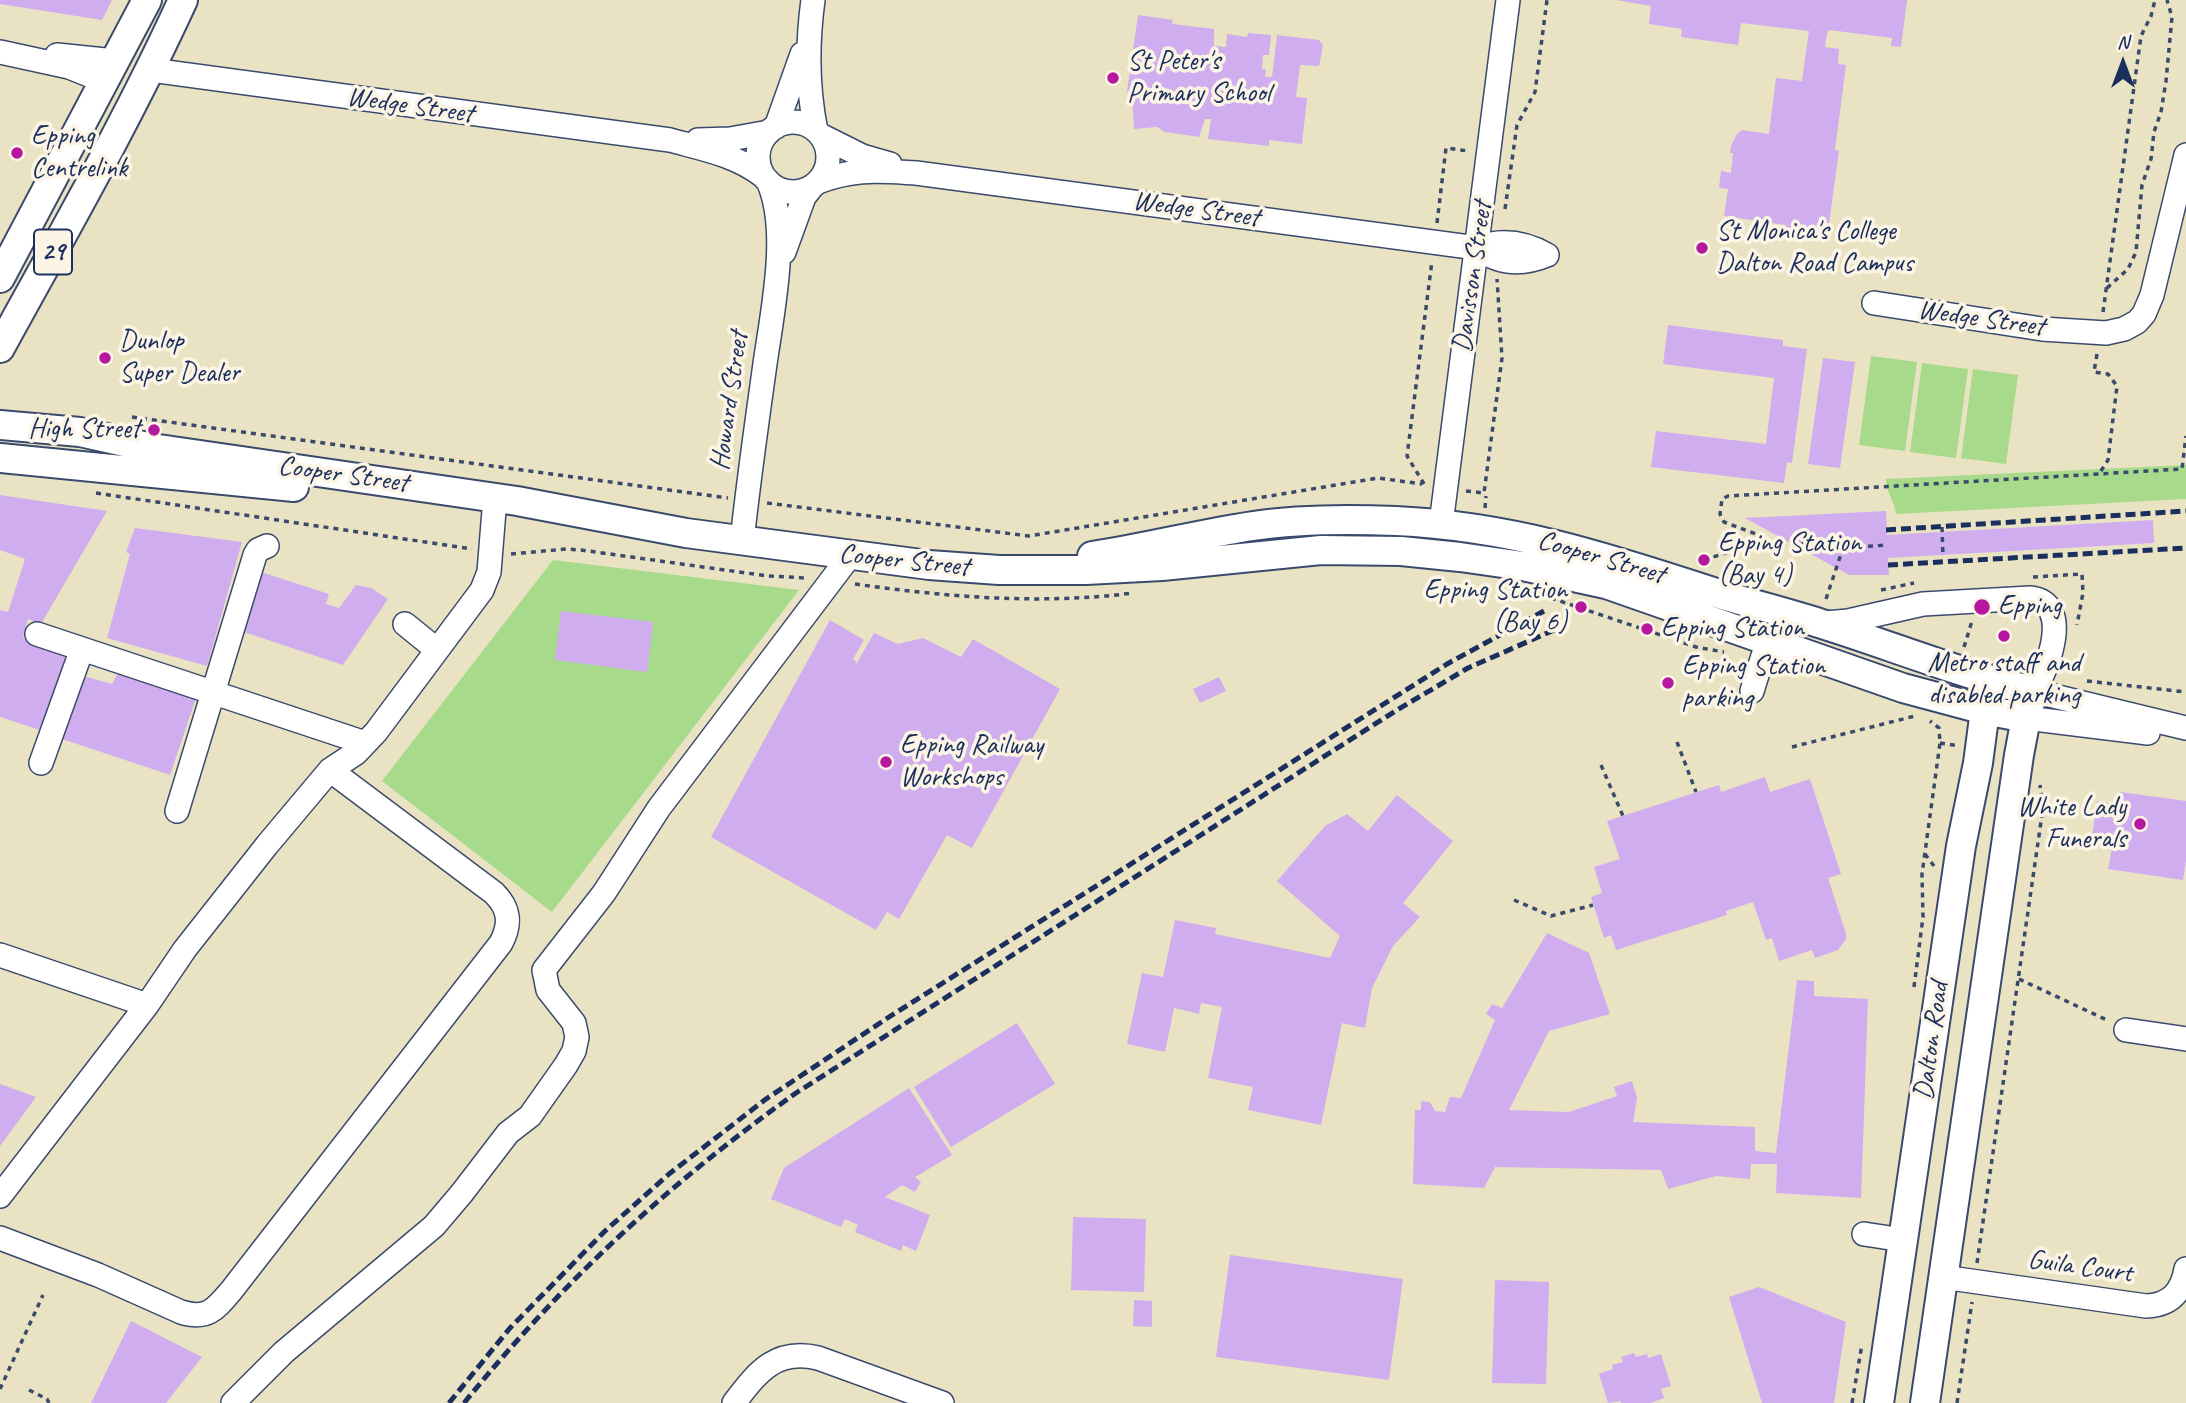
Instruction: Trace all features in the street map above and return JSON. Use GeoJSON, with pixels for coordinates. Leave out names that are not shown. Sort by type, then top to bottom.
{"type":"FeatureCollection","features":[{"type":"Feature","properties":{"kind":"main road","name":"29"},"geometry":{"type":"LineString","coordinates":[[0,278],[147,0]]}},
{"type":"Feature","properties":{"kind":"main road","name":"29"},"geometry":{"type":"LineString","coordinates":[[0,348],[107,156],[183,0]]}},
{"type":"Feature","properties":{"kind":"main road","name":"Wedge Street"},"geometry":{"type":"LineString","coordinates":[[110,71],[151,70]]}},
{"type":"Feature","properties":{"kind":"main road","name":"Cooper Street"},"geometry":{"type":"LineString","coordinates":[[0,425],[80,432],[609,528],[686,533],[849,556],[999,570],[1127,569],[1321,550],[1389,550],[1437,554],[1523,566],[1606,584],[1903,688],[1984,710],[2029,704]]}},
{"type":"Feature","properties":{"kind":"main road","name":"Cooper Street"},"geometry":{"type":"LineString","coordinates":[[0,458],[494,506]]}},
{"type":"Feature","properties":{"kind":"main road","name":"Cooper Street"},"geometry":{"type":"LineString","coordinates":[[999,570],[1101,555],[1256,525],[1353,520],[1441,524],[1545,541],[1594,553],[1713,592],[1824,611],[1997,682],[2029,704]]}},
{"type":"Feature","properties":{"kind":"main road","name":"Davisson Street"},"geometry":{"type":"LineString","coordinates":[[1437,554],[1441,524]]}},
{"type":"Feature","properties":{"kind":"main road","name":"Dalton Road"},"geometry":{"type":"LineString","coordinates":[[1879,1403],[1959,857],[1978,763],[1984,710],[1997,682]]}},
{"type":"Feature","properties":{"kind":"main road","name":"Dalton Road"},"geometry":{"type":"LineString","coordinates":[[1925,1403],[2029,704]]}},
{"type":"Feature","properties":{"kind":"main road"},"geometry":{"type":"LineString","coordinates":[[1899,1270],[1943,1277]]}},
{"type":"Feature","properties":{"kind":"street"},"geometry":{"type":"LineString","coordinates":[[813,0],[808,37],[809,87],[818,133]]}},
{"type":"Feature","properties":{"kind":"street","name":"Davisson Street"},"geometry":{"type":"LineString","coordinates":[[1441,524],[1434,486],[1476,248],[1508,0]]}},
{"type":"Feature","properties":{"kind":"street"},"geometry":{"type":"LineString","coordinates":[[772,130],[797,122],[818,133],[826,144],[828,164],[815,185],[800,192],[777,189],[765,179],[759,165],[758,153],[762,142],[772,130],[808,37]]}},
{"type":"Feature","properties":{"kind":"street","name":"Wedge Street"},"geometry":{"type":"LineString","coordinates":[[6,53],[70,55],[110,71]]}},
{"type":"Feature","properties":{"kind":"street","name":"Wedge Street"},"geometry":{"type":"LineString","coordinates":[[151,70],[670,141],[726,155],[747,164],[765,179]]}},
{"type":"Feature","properties":{"kind":"street","name":"Wedge Street"},"geometry":{"type":"LineString","coordinates":[[670,141],[730,139],[772,130]]}},
{"type":"Feature","properties":{"kind":"street","name":"Wedge Street"},"geometry":{"type":"LineString","coordinates":[[818,133],[862,156],[916,173]]}},
{"type":"Feature","properties":{"kind":"street"},"geometry":{"type":"LineString","coordinates":[[2093,333],[2124,329],[2137,322],[2144,314],[2152,295],[2186,155]]}},
{"type":"Feature","properties":{"kind":"street","name":"Wedge Street"},"geometry":{"type":"LineString","coordinates":[[815,185],[845,173],[916,173],[1476,248],[1490,258],[1499,250]]}},
{"type":"Feature","properties":{"kind":"street","name":"Howard Street"},"geometry":{"type":"LineString","coordinates":[[742,541],[777,269],[778,218],[774,195],[765,179]]}},
{"type":"Feature","properties":{"kind":"street","name":"Howard Street"},"geometry":{"type":"LineString","coordinates":[[777,269],[804,197],[815,185]]}},
{"type":"Feature","properties":{"kind":"street","name":"Wedge Street"},"geometry":{"type":"LineString","coordinates":[[1874,303],[2042,329],[2093,333]]}},
{"type":"Feature","properties":{"kind":"street"},"geometry":{"type":"LineString","coordinates":[[0,1196],[147,1005],[185,949],[330,770],[349,760],[365,743],[437,650],[486,581],[494,506]]}},
{"type":"Feature","properties":{"kind":"street"},"geometry":{"type":"LineString","coordinates":[[177,811],[255,555],[258,550],[267,546]]}},
{"type":"Feature","properties":{"kind":"street"},"geometry":{"type":"LineString","coordinates":[[233,1403],[284,1352],[434,1226],[508,1133],[530,1116],[572,1055],[577,1037],[574,1023],[548,990],[544,970],[604,893],[667,797],[849,556]]}},
{"type":"Feature","properties":{"kind":"street"},"geometry":{"type":"LineString","coordinates":[[1824,611],[1849,621],[1923,604],[2042,599],[2051,608],[2054,619],[2052,640],[2043,677],[2029,704]]}},
{"type":"Feature","properties":{"kind":"street"},"geometry":{"type":"LineString","coordinates":[[405,624],[437,650]]}},
{"type":"Feature","properties":{"kind":"street"},"geometry":{"type":"LineString","coordinates":[[37,634],[365,743]]}},
{"type":"Feature","properties":{"kind":"street"},"geometry":{"type":"LineString","coordinates":[[1752,691],[1768,640]]}},
{"type":"Feature","properties":{"kind":"street"},"geometry":{"type":"LineString","coordinates":[[41,763],[82,649]]}},
{"type":"Feature","properties":{"kind":"street","name":"Cooper Street"},"geometry":{"type":"LineString","coordinates":[[2029,704],[2186,728]]}},
{"type":"Feature","properties":{"kind":"street","name":"Cooper Street"},"geometry":{"type":"LineString","coordinates":[[2029,704],[2186,737]]}},
{"type":"Feature","properties":{"kind":"street"},"geometry":{"type":"LineString","coordinates":[[0,1238],[98,1275],[181,1312],[194,1316],[212,1310],[231,1292],[501,943],[508,930],[509,917],[504,903],[330,770]]}},
{"type":"Feature","properties":{"kind":"street"},"geometry":{"type":"LineString","coordinates":[[0,955],[147,1005]]}},
{"type":"Feature","properties":{"kind":"street"},"geometry":{"type":"LineString","coordinates":[[2126,1030],[2186,1039]]}},
{"type":"Feature","properties":{"kind":"street"},"geometry":{"type":"LineString","coordinates":[[1864,1234],[1903,1240]]}},
{"type":"Feature","properties":{"kind":"street","name":"Guila Court"},"geometry":{"type":"LineString","coordinates":[[1943,1277],[2146,1307],[2159,1306],[2175,1295],[2181,1287],[2186,1269]]}},
{"type":"Feature","properties":{"kind":"street"},"geometry":{"type":"LineString","coordinates":[[734,1403],[762,1369],[774,1361],[798,1355],[818,1357],[942,1403]]}},
{"type":"Feature","properties":{"kind":"path"},"geometry":{"type":"LineString","coordinates":[[123,416],[1029,536],[1378,478],[1484,493],[1503,344],[1497,303],[1499,250],[1514,139],[1517,125],[1535,92],[1547,0]]}},
{"type":"Feature","properties":{"kind":"path"},"geometry":{"type":"LineString","coordinates":[[2099,474],[2108,460],[2117,386],[2108,374],[2094,372],[2093,333],[2106,289],[2141,36],[2155,0]]}},
{"type":"Feature","properties":{"kind":"path"},"geometry":{"type":"LineString","coordinates":[[2106,289],[2128,270],[2136,252],[2142,185],[2151,159],[2154,132],[2161,112],[2166,81],[2172,17],[2167,0]]}},
{"type":"Feature","properties":{"kind":"path"},"geometry":{"type":"LineString","coordinates":[[1434,486],[1406,456],[1446,148]]}},
{"type":"Feature","properties":{"kind":"path"},"geometry":{"type":"LineString","coordinates":[[1760,542],[1756,534],[1724,522],[1720,514],[1722,499],[1728,496],[2182,469],[2186,436]]}},
{"type":"Feature","properties":{"kind":"path"},"geometry":{"type":"LineString","coordinates":[[1942,527],[1943,556]]}},
{"type":"Feature","properties":{"kind":"path"},"geometry":{"type":"LineString","coordinates":[[1704,560],[1760,542],[1843,548],[1887,545]]}},
{"type":"Feature","properties":{"kind":"path"},"geometry":{"type":"LineString","coordinates":[[1843,548],[1857,547]]}},
{"type":"Feature","properties":{"kind":"path"},"geometry":{"type":"LineString","coordinates":[[1824,611],[1843,548]]}},
{"type":"Feature","properties":{"kind":"path"},"geometry":{"type":"LineString","coordinates":[[2084,681],[2186,692]]}},
{"type":"Feature","properties":{"kind":"path"},"geometry":{"type":"LineString","coordinates":[[1792,747],[1917,716]]}},
{"type":"Feature","properties":{"kind":"path","name":"Dalton Road"},"geometry":{"type":"LineString","coordinates":[[1913,992],[1923,917],[1922,874],[1940,743],[1939,728]]}},
{"type":"Feature","properties":{"kind":"path"},"geometry":{"type":"LineString","coordinates":[[1677,742],[1696,792]]}},
{"type":"Feature","properties":{"kind":"path"},"geometry":{"type":"LineString","coordinates":[[1601,765],[1623,816]]}},
{"type":"Feature","properties":{"kind":"path"},"geometry":{"type":"LineString","coordinates":[[1957,1403],[2043,808],[2039,778]]}},
{"type":"Feature","properties":{"kind":"path"},"geometry":{"type":"LineString","coordinates":[[1514,900],[1551,916],[1593,905]]}},
{"type":"Feature","properties":{"kind":"path"},"geometry":{"type":"LineString","coordinates":[[2019,979],[2126,1030]]}},
{"type":"Feature","properties":{"kind":"path"},"geometry":{"type":"LineString","coordinates":[[0,1389],[43,1295]]}},
{"type":"Feature","properties":{"kind":"path"},"geometry":{"type":"LineString","coordinates":[[1852,1403],[1862,1339]]}},
{"type":"Feature","properties":{"kind":"path"},"geometry":{"type":"LineString","coordinates":[[29,1390],[47,1399],[49,1403]]}},
{"type":"Feature","properties":{"kind":"green space"},"geometry":{"type":"Polygon","coordinates":[[[1871,356],[1917,362],[1905,451],[1859,445],[1871,356]]]}},
{"type":"Feature","properties":{"kind":"green space"},"geometry":{"type":"Polygon","coordinates":[[[1922,363],[1968,369],[1956,458],[1910,452],[1922,363]]]}},
{"type":"Feature","properties":{"kind":"green space"},"geometry":{"type":"Polygon","coordinates":[[[1973,369],[2018,375],[2006,464],[1961,458],[1973,369]]]}},
{"type":"Feature","properties":{"kind":"green space"},"geometry":{"type":"Polygon","coordinates":[[[2186,465],[2186,499],[1896,514],[1886,479],[2186,465]]]}},
{"type":"Feature","properties":{"kind":"green space"},"geometry":{"type":"Polygon","coordinates":[[[553,560],[799,590],[552,912],[382,781],[553,560]]]}},
{"type":"Feature","properties":{"kind":"building"},"geometry":{"type":"Polygon","coordinates":[[[0,0],[112,0],[102,20],[0,4],[0,0]]]}},
{"type":"Feature","properties":{"kind":"building"},"geometry":{"type":"Polygon","coordinates":[[[1616,0],[1907,0],[1901,47],[1891,46],[1892,38],[1829,30],[1827,34],[1825,47],[1839,49],[1838,64],[1846,65],[1835,150],[1839,151],[1828,230],[1813,227],[1811,238],[1785,235],[1786,225],[1724,216],[1728,189],[1719,188],[1721,171],[1731,173],[1731,146],[1737,134],[1742,130],[1769,134],[1776,78],[1802,81],[1809,31],[1741,23],[1738,45],[1681,37],[1682,29],[1649,24],[1651,6],[1616,0]]]}},
{"type":"Feature","properties":{"kind":"building"},"geometry":{"type":"Polygon","coordinates":[[[1138,15],[1173,20],[1172,24],[1214,29],[1214,46],[1226,47],[1227,34],[1247,37],[1248,33],[1271,35],[1269,55],[1263,55],[1262,69],[1266,69],[1265,77],[1272,77],[1277,35],[1319,40],[1323,45],[1319,66],[1300,65],[1296,97],[1307,98],[1302,144],[1269,140],[1269,146],[1208,139],[1211,119],[1205,119],[1199,137],[1165,132],[1157,127],[1134,129],[1132,93],[1127,92],[1138,15]]]}},
{"type":"Feature","properties":{"kind":"building"},"geometry":{"type":"Polygon","coordinates":[[[1668,325],[1783,340],[1783,346],[1807,349],[1792,463],[1787,462],[1784,483],[1651,467],[1656,431],[1766,444],[1774,378],[1663,364],[1668,325]]]}},
{"type":"Feature","properties":{"kind":"building"},"geometry":{"type":"Polygon","coordinates":[[[1823,358],[1855,362],[1840,468],[1808,464],[1823,358]]]}},
{"type":"Feature","properties":{"kind":"building"},"geometry":{"type":"Polygon","coordinates":[[[0,495],[107,511],[41,624],[28,619],[23,638],[63,653],[66,659],[43,731],[0,717],[0,610],[8,612],[25,559],[0,550],[0,495]]]}},
{"type":"Feature","properties":{"kind":"building"},"geometry":{"type":"Polygon","coordinates":[[[1886,511],[1887,535],[2153,520],[2154,543],[1888,558],[1889,575],[1849,575],[1745,518],[1886,511]]]}},
{"type":"Feature","properties":{"kind":"building"},"geometry":{"type":"Polygon","coordinates":[[[135,528],[242,542],[207,666],[107,638],[130,554],[126,552],[135,528]]]}},
{"type":"Feature","properties":{"kind":"building"},"geometry":{"type":"Polygon","coordinates":[[[261,572],[329,594],[326,604],[339,608],[356,585],[371,588],[388,599],[343,665],[241,631],[261,572]]]}},
{"type":"Feature","properties":{"kind":"building"},"geometry":{"type":"Polygon","coordinates":[[[561,611],[653,622],[647,672],[555,660],[561,611]]]}},
{"type":"Feature","properties":{"kind":"building","name":"Epping Railway Workshops"},"geometry":{"type":"Polygon","coordinates":[[[830,620],[864,640],[853,659],[857,663],[874,633],[898,644],[923,638],[961,657],[973,639],[1060,689],[972,848],[947,835],[899,919],[887,912],[876,930],[711,837],[830,620]]]}},
{"type":"Feature","properties":{"kind":"building"},"geometry":{"type":"Polygon","coordinates":[[[119,671],[196,698],[170,775],[62,739],[81,680],[87,677],[112,684],[119,671]]]}},
{"type":"Feature","properties":{"kind":"building"},"geometry":{"type":"Polygon","coordinates":[[[1219,677],[1226,691],[1200,703],[1193,689],[1219,677]]]}},
{"type":"Feature","properties":{"kind":"building"},"geometry":{"type":"Polygon","coordinates":[[[1765,777],[1770,792],[1810,779],[1841,874],[1828,878],[1846,934],[1846,939],[1838,950],[1815,958],[1812,950],[1779,961],[1772,938],[1766,940],[1753,902],[1726,911],[1727,915],[1616,950],[1611,935],[1604,938],[1591,897],[1602,893],[1594,867],[1620,859],[1607,821],[1719,785],[1721,792],[1765,777]]]}},
{"type":"Feature","properties":{"kind":"building","name":"White Lady Funerals"},"geometry":{"type":"Polygon","coordinates":[[[2120,792],[2186,801],[2186,861],[2183,880],[2108,869],[2112,848],[2091,844],[2097,801],[2119,805],[2120,792]]]}},
{"type":"Feature","properties":{"kind":"building"},"geometry":{"type":"Polygon","coordinates":[[[1397,795],[1453,841],[1403,903],[1420,917],[1393,946],[1372,988],[1365,1028],[1342,1023],[1321,1125],[1248,1110],[1253,1087],[1208,1078],[1222,1007],[1201,1003],[1199,1014],[1174,1008],[1165,1052],[1127,1044],[1142,973],[1163,977],[1175,920],[1216,928],[1215,934],[1330,958],[1340,936],[1277,881],[1325,826],[1347,814],[1368,831],[1397,795]]]}},
{"type":"Feature","properties":{"kind":"building"},"geometry":{"type":"Polygon","coordinates":[[[1547,933],[1589,953],[1610,1014],[1549,1031],[1509,1110],[1569,1112],[1617,1096],[1614,1087],[1632,1081],[1637,1098],[1633,1122],[1755,1127],[1755,1151],[1776,1153],[1797,980],[1814,981],[1814,996],[1868,999],[1861,1198],[1776,1193],[1777,1164],[1751,1164],[1750,1179],[1716,1176],[1668,1189],[1661,1170],[1495,1167],[1484,1188],[1413,1184],[1415,1110],[1421,1110],[1421,1101],[1430,1102],[1435,1111],[1445,1112],[1450,1097],[1461,1098],[1495,1020],[1486,1014],[1492,1004],[1502,1008],[1547,933]]]}},
{"type":"Feature","properties":{"kind":"building"},"geometry":{"type":"Polygon","coordinates":[[[1017,1023],[1055,1084],[951,1147],[914,1087],[1017,1023]]]}},
{"type":"Feature","properties":{"kind":"building"},"geometry":{"type":"Polygon","coordinates":[[[0,1084],[36,1097],[0,1146],[0,1084]]]}},
{"type":"Feature","properties":{"kind":"building"},"geometry":{"type":"Polygon","coordinates":[[[909,1088],[952,1155],[915,1177],[921,1182],[915,1192],[902,1185],[885,1197],[930,1215],[916,1251],[903,1245],[901,1251],[855,1232],[858,1225],[845,1219],[841,1227],[771,1199],[784,1168],[909,1088]]]}},
{"type":"Feature","properties":{"kind":"building"},"geometry":{"type":"Polygon","coordinates":[[[1073,1217],[1146,1219],[1144,1292],[1071,1290],[1073,1217]]]}},
{"type":"Feature","properties":{"kind":"building"},"geometry":{"type":"Polygon","coordinates":[[[1230,1255],[1403,1279],[1389,1380],[1216,1357],[1230,1255]]]}},
{"type":"Feature","properties":{"kind":"building"},"geometry":{"type":"Polygon","coordinates":[[[1495,1280],[1549,1282],[1546,1384],[1492,1383],[1495,1280]]]}},
{"type":"Feature","properties":{"kind":"building"},"geometry":{"type":"Polygon","coordinates":[[[1759,1287],[1846,1322],[1834,1403],[1762,1403],[1729,1297],[1759,1287]]]}},
{"type":"Feature","properties":{"kind":"building"},"geometry":{"type":"Polygon","coordinates":[[[1134,1300],[1152,1301],[1152,1327],[1133,1326],[1134,1300]]]}},
{"type":"Feature","properties":{"kind":"building"},"geometry":{"type":"Polygon","coordinates":[[[131,1321],[202,1357],[166,1403],[91,1403],[131,1321]]]}},
{"type":"Feature","properties":{"kind":"building"},"geometry":{"type":"Polygon","coordinates":[[[1634,1353],[1636,1357],[1647,1354],[1648,1358],[1661,1354],[1671,1386],[1661,1389],[1664,1398],[1651,1403],[1608,1403],[1599,1374],[1613,1369],[1612,1365],[1623,1362],[1621,1357],[1634,1353]]]}},
{"type":"Feature","properties":{"kind":"railway"},"geometry":{"type":"LineString","coordinates":[[1886,530],[2186,511]]}},
{"type":"Feature","properties":{"kind":"railway"},"geometry":{"type":"LineString","coordinates":[[1888,565],[2186,548]]}},
{"type":"Feature","properties":{"kind":"railway"},"geometry":{"type":"LineString","coordinates":[[449,1403],[510,1328],[605,1231],[669,1174],[766,1099],[889,1017],[1447,664],[1544,611]]}},
{"type":"Feature","properties":{"kind":"railway"},"geometry":{"type":"LineString","coordinates":[[464,1403],[501,1358],[619,1236],[704,1163],[796,1093],[1397,710],[1468,668],[1570,623]]}},
{"type":"Feature","properties":{"kind":"place","name":"St Peter's Primary School"},"geometry":{"type":"Point","coordinates":[1113,78]}},
{"type":"Feature","properties":{"kind":"place","name":"Epping Centrelink"},"geometry":{"type":"Point","coordinates":[17,153]}},
{"type":"Feature","properties":{"kind":"place","name":"St Monica's College Dalton Road Campus"},"geometry":{"type":"Point","coordinates":[1702,248]}},
{"type":"Feature","properties":{"kind":"place","name":"Dunlop Super Dealer"},"geometry":{"type":"Point","coordinates":[105,358]}},
{"type":"Feature","properties":{"kind":"place","name":"High Street"},"geometry":{"type":"Point","coordinates":[154,430]}},
{"type":"Feature","properties":{"kind":"place","name":"Epping Station (Bay 4)"},"geometry":{"type":"Point","coordinates":[1704,560]}},
{"type":"Feature","properties":{"kind":"place","name":"Epping Station (Bay 6)"},"geometry":{"type":"Point","coordinates":[1581,607]}},
{"type":"Feature","properties":{"kind":"place","name":"Epping"},"geometry":{"type":"Point","coordinates":[1982,607]}},
{"type":"Feature","properties":{"kind":"place","name":"Epping Station"},"geometry":{"type":"Point","coordinates":[1647,629]}},
{"type":"Feature","properties":{"kind":"place","name":"Metro staff and disabled parking"},"geometry":{"type":"Point","coordinates":[2004,636]}},
{"type":"Feature","properties":{"kind":"place","name":"Epping Station parking"},"geometry":{"type":"Point","coordinates":[1668,683]}},
{"type":"Feature","properties":{"kind":"place","name":"Epping Railway Workshops"},"geometry":{"type":"Point","coordinates":[886,762]}},
{"type":"Feature","properties":{"kind":"place","name":"White Lady Funerals"},"geometry":{"type":"Point","coordinates":[2140,824]}}]}
